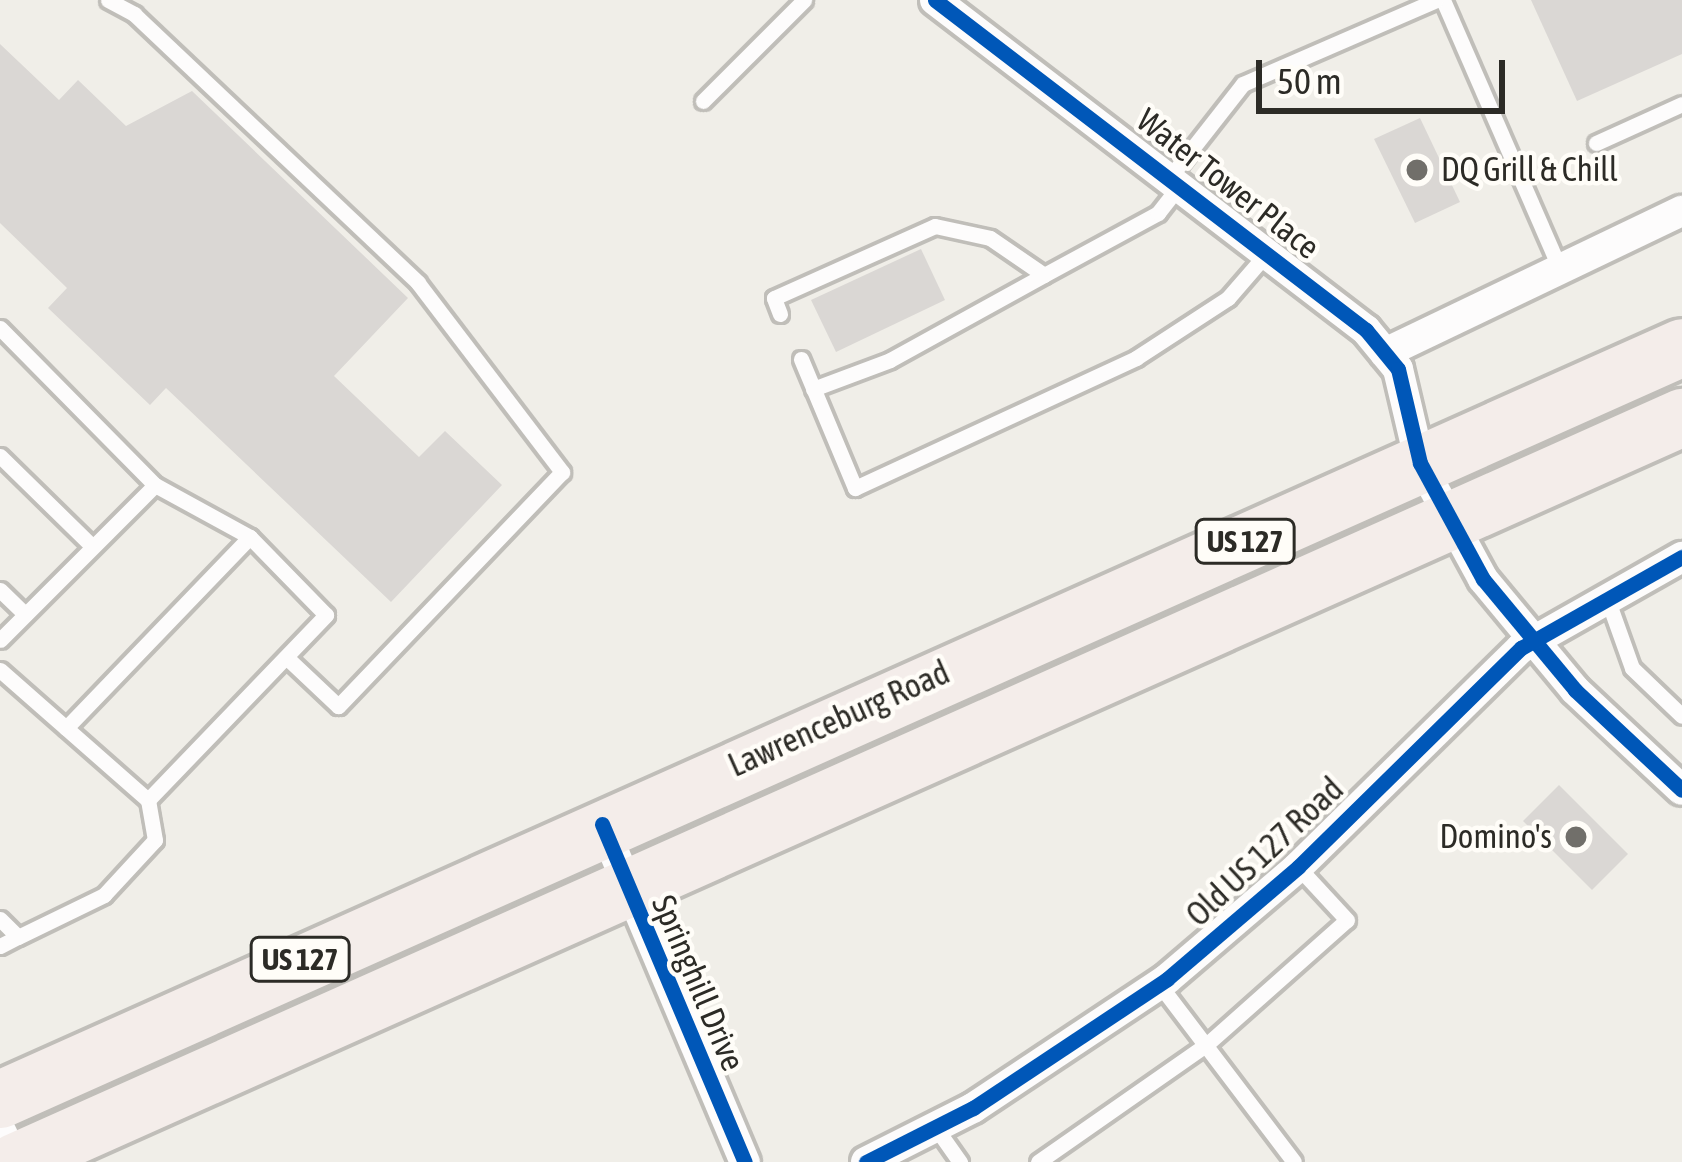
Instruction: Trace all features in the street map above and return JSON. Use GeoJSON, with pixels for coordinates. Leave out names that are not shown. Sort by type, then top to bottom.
{"type":"FeatureCollection","features":[{"type":"Feature","properties":{"kind":"highway","name":"Lawrenceburg Road"},"geometry":{"type":"LineString","coordinates":[[0,1099],[602,824],[1682,346]]}},
{"type":"Feature","properties":{"kind":"highway","name":"Lawrenceburg Road"},"geometry":{"type":"LineString","coordinates":[[15,1162],[1682,417]]}},
{"type":"Feature","properties":{"kind":"street","name":"Water Tower Place"},"geometry":{"type":"LineString","coordinates":[[934,0],[1267,253],[1384,353],[1398,369],[1420,463],[1450,522],[1531,640],[1682,790]]}},
{"type":"Feature","properties":{"kind":"street"},"geometry":{"type":"LineString","coordinates":[[1384,353],[1682,211]]}},
{"type":"Feature","properties":{"kind":"street","name":"Old US 127 Road"},"geometry":{"type":"LineString","coordinates":[[866,1162],[936,1128],[1159,984],[1298,867],[1531,640],[1682,557]]}},
{"type":"Feature","properties":{"kind":"street","name":"Springhill Drive"},"geometry":{"type":"LineString","coordinates":[[602,824],[745,1162]]}},
{"type":"Feature","properties":{"kind":"street"},"geometry":{"type":"LineString","coordinates":[[0,1129],[15,1162]]}},
{"type":"Feature","properties":{"kind":"lane"},"geometry":{"type":"LineString","coordinates":[[108,0],[134,14],[418,283],[562,472],[338,706],[286,657]]}},
{"type":"Feature","properties":{"kind":"lane"},"geometry":{"type":"LineString","coordinates":[[703,101],[804,0]]}},
{"type":"Feature","properties":{"kind":"lane"},"geometry":{"type":"LineString","coordinates":[[813,389],[890,360],[1158,213],[1243,84],[1440,0],[1559,267]]}},
{"type":"Feature","properties":{"kind":"lane"},"geometry":{"type":"LineString","coordinates":[[1596,143],[1682,104]]}},
{"type":"Feature","properties":{"kind":"lane"},"geometry":{"type":"LineString","coordinates":[[780,314],[773,298],[935,226],[990,238],[1044,275]]}},
{"type":"Feature","properties":{"kind":"lane"},"geometry":{"type":"LineString","coordinates":[[801,359],[855,488],[1136,358],[1228,298],[1267,253]]}},
{"type":"Feature","properties":{"kind":"lane"},"geometry":{"type":"LineString","coordinates":[[0,328],[155,485],[250,537],[326,614],[148,800]]}},
{"type":"Feature","properties":{"kind":"lane"},"geometry":{"type":"LineString","coordinates":[[0,455],[92,546]]}},
{"type":"Feature","properties":{"kind":"lane"},"geometry":{"type":"LineString","coordinates":[[0,640],[155,485]]}},
{"type":"Feature","properties":{"kind":"lane"},"geometry":{"type":"LineString","coordinates":[[66,728],[250,537]]}},
{"type":"Feature","properties":{"kind":"lane"},"geometry":{"type":"LineString","coordinates":[[0,590],[25,614]]}},
{"type":"Feature","properties":{"kind":"lane"},"geometry":{"type":"LineString","coordinates":[[1607,598],[1631,668],[1682,716]]}},
{"type":"Feature","properties":{"kind":"lane"},"geometry":{"type":"LineString","coordinates":[[0,670],[148,800],[154,840],[104,895],[0,946]]}},
{"type":"Feature","properties":{"kind":"lane"},"geometry":{"type":"LineString","coordinates":[[1038,1162],[1206,1045],[1348,920],[1298,867]]}},
{"type":"Feature","properties":{"kind":"lane"},"geometry":{"type":"LineString","coordinates":[[0,920],[18,937]]}},
{"type":"Feature","properties":{"kind":"lane"},"geometry":{"type":"LineString","coordinates":[[1159,984],[1294,1162]]}},
{"type":"Feature","properties":{"kind":"lane"},"geometry":{"type":"LineString","coordinates":[[936,1128],[960,1162]]}},
{"type":"Feature","properties":{"kind":"building"},"geometry":{"type":"Polygon","coordinates":[[[1531,0],[1682,0],[1682,54],[1577,101],[1531,0]]]}},
{"type":"Feature","properties":{"kind":"building"},"geometry":{"type":"Polygon","coordinates":[[[0,44],[59,100],[78,80],[126,126],[192,91],[408,298],[334,376],[419,457],[445,431],[502,485],[391,602],[166,388],[150,405],[48,308],[67,288],[0,223],[0,44]]]}},
{"type":"Feature","properties":{"kind":"building","name":"DQ Grill & Chill"},"geometry":{"type":"Polygon","coordinates":[[[1420,118],[1460,202],[1415,223],[1374,139],[1420,118]]]}},
{"type":"Feature","properties":{"kind":"building"},"geometry":{"type":"Polygon","coordinates":[[[921,249],[945,300],[836,352],[811,300],[921,249]]]}},
{"type":"Feature","properties":{"kind":"building","name":"Domino's"},"geometry":{"type":"Polygon","coordinates":[[[1559,785],[1628,854],[1592,890],[1523,821],[1559,785]]]}},
{"type":"Feature","properties":{"kind":"cycle path"},"geometry":{"type":"LineString","coordinates":[[935,0],[1366,330],[1398,369],[1420,463],[1483,579],[1575,690],[1682,790]]}},
{"type":"Feature","properties":{"kind":"cycle path"},"geometry":{"type":"LineString","coordinates":[[866,1162],[973,1108],[1167,979],[1298,867],[1521,648],[1682,557]]}},
{"type":"Feature","properties":{"kind":"cycle path"},"geometry":{"type":"LineString","coordinates":[[602,824],[745,1162]]}},
{"type":"Feature","properties":{"kind":"place","name":"DQ Grill & Chill"},"geometry":{"type":"Point","coordinates":[1417,170]}},
{"type":"Feature","properties":{"kind":"place","name":"Domino's"},"geometry":{"type":"Point","coordinates":[1576,837]}}]}
